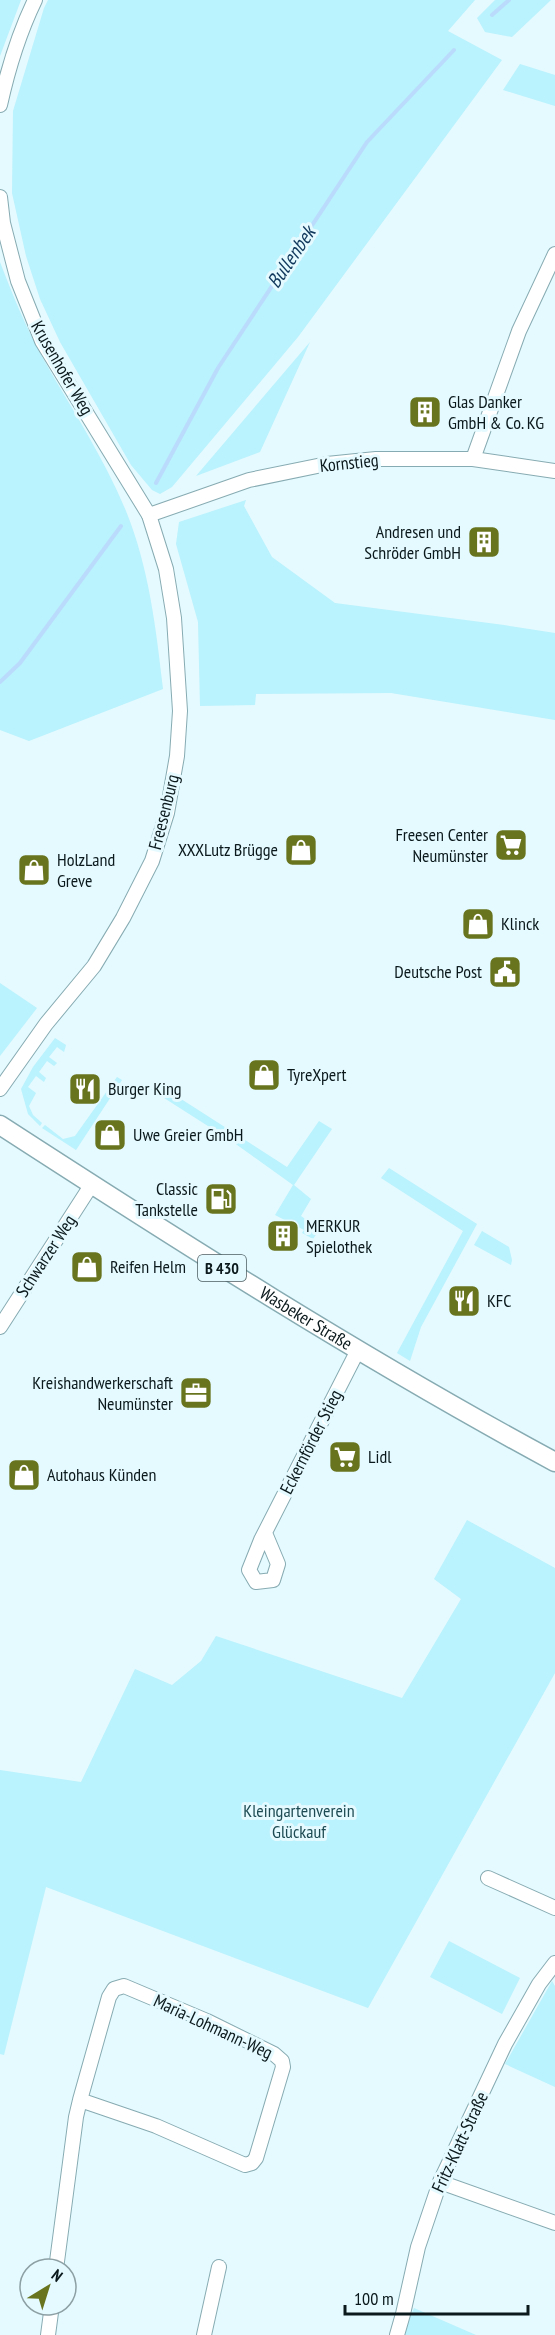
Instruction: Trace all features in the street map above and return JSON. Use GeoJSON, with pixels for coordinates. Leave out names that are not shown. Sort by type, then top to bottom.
{"type":"FeatureCollection","features":[{"type":"Feature","properties":{"kind":"main road","name":"Wasbeker Straße"},"geometry":{"type":"LineString","coordinates":[[0,1125],[357,1352],[555,1462]]}},
{"type":"Feature","properties":{"kind":"street"},"geometry":{"type":"LineString","coordinates":[[0,105],[12,59],[35,0]]}},
{"type":"Feature","properties":{"kind":"street","name":"Krusenhofer Weg"},"geometry":{"type":"LineString","coordinates":[[0,198],[3,224],[18,281],[42,341],[138,495]]}},
{"type":"Feature","properties":{"kind":"street"},"geometry":{"type":"LineString","coordinates":[[473,459],[519,332],[555,254]]}},
{"type":"Feature","properties":{"kind":"street","name":"Kornstieg"},"geometry":{"type":"LineString","coordinates":[[149,515],[249,480],[327,464],[376,459],[473,459],[555,471]]}},
{"type":"Feature","properties":{"kind":"street","name":"Freesenburg"},"geometry":{"type":"LineString","coordinates":[[0,1089],[46,1024],[94,966],[123,918],[152,861],[166,813],[177,756],[180,711],[174,618],[166,569],[149,515],[138,495]]}},
{"type":"Feature","properties":{"kind":"street","name":"Schwarzer Weg"},"geometry":{"type":"LineString","coordinates":[[0,1327],[92,1184]]}},
{"type":"Feature","properties":{"kind":"street","name":"Eckernförder Stieg"},"geometry":{"type":"LineString","coordinates":[[265,1533],[357,1352]]}},
{"type":"Feature","properties":{"kind":"street"},"geometry":{"type":"LineString","coordinates":[[488,1878],[555,1908]]}},
{"type":"Feature","properties":{"kind":"street","name":"Fritz-Klatt-Straße"},"geometry":{"type":"LineString","coordinates":[[396,2335],[418,2247],[440,2182],[505,2044],[539,1984],[555,1963]]}},
{"type":"Feature","properties":{"kind":"street","name":"Maria-Lohmann-Weg"},"geometry":{"type":"LineString","coordinates":[[58,2257],[80,2100],[109,1997],[114,1989],[124,1986],[207,2021],[274,2054],[282,2061],[283,2067],[256,2158],[245,2165],[156,2126],[80,2100]]}},
{"type":"Feature","properties":{"kind":"street"},"geometry":{"type":"LineString","coordinates":[[440,2182],[555,2223]]}},
{"type":"Feature","properties":{"kind":"street"},"geometry":{"type":"LineString","coordinates":[[204,2335],[219,2266]]}},
{"type":"Feature","properties":{"kind":"street"},"geometry":{"type":"LineString","coordinates":[[48,2335],[50,2317]]}},
{"type":"Feature","properties":{"kind":"green space"},"geometry":{"type":"Polygon","coordinates":[[[0,0],[21,0],[0,56],[0,0]]]}},
{"type":"Feature","properties":{"kind":"green space"},"geometry":{"type":"Polygon","coordinates":[[[48,0],[475,0],[448,31],[502,60],[298,337],[172,487],[160,494],[152,490],[131,465],[60,342],[40,299],[26,256],[12,193],[13,111],[48,0]]]}},
{"type":"Feature","properties":{"kind":"green space"},"geometry":{"type":"Polygon","coordinates":[[[495,0],[551,0],[512,37],[485,32],[477,18],[495,0]]]}},
{"type":"Feature","properties":{"kind":"green space"},"geometry":{"type":"Polygon","coordinates":[[[520,64],[555,75],[555,106],[503,90],[520,64]]]}},
{"type":"Feature","properties":{"kind":"green space"},"geometry":{"type":"Polygon","coordinates":[[[0,262],[32,338],[98,453],[126,511],[146,576],[163,689],[29,741],[0,730],[0,262]]]}},
{"type":"Feature","properties":{"kind":"green space"},"geometry":{"type":"Polygon","coordinates":[[[310,342],[260,452],[196,476],[310,342]]]}},
{"type":"Feature","properties":{"kind":"green space"},"geometry":{"type":"Polygon","coordinates":[[[246,500],[244,506],[272,557],[335,603],[555,633],[555,720],[391,693],[256,694],[255,705],[200,706],[198,622],[176,544],[179,522],[246,500]]]}},
{"type":"Feature","properties":{"kind":"green space"},"geometry":{"type":"Polygon","coordinates":[[[0,983],[37,1008],[0,1056],[0,983]]]}},
{"type":"Feature","properties":{"kind":"green space"},"geometry":{"type":"Polygon","coordinates":[[[55,1038],[66,1045],[64,1052],[57,1047],[49,1057],[57,1063],[54,1066],[47,1061],[39,1072],[46,1078],[44,1082],[36,1076],[28,1087],[36,1093],[29,1106],[33,1115],[42,1123],[40,1126],[28,1114],[21,1089],[33,1067],[55,1038]]]}},
{"type":"Feature","properties":{"kind":"green space"},"geometry":{"type":"Polygon","coordinates":[[[117,1077],[122,1080],[76,1150],[42,1128],[45,1125],[63,1139],[75,1136],[117,1077]]]}},
{"type":"Feature","properties":{"kind":"green space"},"geometry":{"type":"Polygon","coordinates":[[[153,1081],[287,1167],[319,1121],[332,1129],[294,1185],[311,1199],[301,1216],[320,1229],[313,1239],[302,1233],[304,1230],[275,1215],[293,1185],[233,1142],[150,1089],[153,1081]]]}},
{"type":"Feature","properties":{"kind":"green space"},"geometry":{"type":"Polygon","coordinates":[[[389,1168],[477,1224],[421,1327],[410,1361],[397,1353],[463,1231],[381,1178],[389,1168]]]}},
{"type":"Feature","properties":{"kind":"green space"},"geometry":{"type":"Polygon","coordinates":[[[482,1231],[509,1247],[511,1265],[474,1245],[482,1231]]]}},
{"type":"Feature","properties":{"kind":"green space","name":"Kleingartenverein Glückauf"},"geometry":{"type":"Polygon","coordinates":[[[467,1520],[555,1568],[555,1673],[368,2008],[46,1887],[4,2055],[0,2054],[0,1770],[81,1782],[135,1669],[172,1685],[201,1661],[216,1636],[402,1698],[461,1599],[434,1579],[467,1520]]]}},
{"type":"Feature","properties":{"kind":"green space"},"geometry":{"type":"Polygon","coordinates":[[[449,1941],[520,1978],[502,2014],[430,1977],[449,1941]]]}},
{"type":"Feature","properties":{"kind":"green space"},"geometry":{"type":"Polygon","coordinates":[[[552,1981],[555,1986],[555,2087],[505,2064],[552,1981]]]}},
{"type":"Feature","properties":{"kind":"green space"},"geometry":{"type":"Polygon","coordinates":[[[414,2308],[476,2335],[402,2335],[414,2308]]]}},
{"type":"Feature","properties":{"kind":"waterway","name":"Bullenbek"},"geometry":{"type":"LineString","coordinates":[[492,15],[509,0]]}},
{"type":"Feature","properties":{"kind":"waterway","name":"Bullenbek"},"geometry":{"type":"LineString","coordinates":[[156,483],[218,368],[367,142],[454,50]]}},
{"type":"Feature","properties":{"kind":"waterway","name":"Bullenbek"},"geometry":{"type":"LineString","coordinates":[[0,682],[20,663],[121,526]]}},
{"type":"Feature","properties":{"kind":"place","name":"Glas Danker GmbH & Co. KG"},"geometry":{"type":"Point","coordinates":[425,412]}},
{"type":"Feature","properties":{"kind":"place","name":"Andresen und Schröder GmbH"},"geometry":{"type":"Point","coordinates":[484,542]}},
{"type":"Feature","properties":{"kind":"place","name":"Freesen Center Neumünster"},"geometry":{"type":"Point","coordinates":[511,845]}},
{"type":"Feature","properties":{"kind":"place","name":"XXXLutz Brügge"},"geometry":{"type":"Point","coordinates":[301,850]}},
{"type":"Feature","properties":{"kind":"place","name":"HolzLand Greve"},"geometry":{"type":"Point","coordinates":[34,870]}},
{"type":"Feature","properties":{"kind":"place","name":"Klinck"},"geometry":{"type":"Point","coordinates":[478,924]}},
{"type":"Feature","properties":{"kind":"place","name":"Deutsche Post"},"geometry":{"type":"Point","coordinates":[505,972]}},
{"type":"Feature","properties":{"kind":"place","name":"TyreXpert"},"geometry":{"type":"Point","coordinates":[264,1075]}},
{"type":"Feature","properties":{"kind":"place","name":"Burger King"},"geometry":{"type":"Point","coordinates":[85,1089]}},
{"type":"Feature","properties":{"kind":"place","name":"Uwe Greier GmbH"},"geometry":{"type":"Point","coordinates":[110,1135]}},
{"type":"Feature","properties":{"kind":"place","name":"Classic Tankstelle"},"geometry":{"type":"Point","coordinates":[221,1199]}},
{"type":"Feature","properties":{"kind":"place","name":"MERKUR Spielothek"},"geometry":{"type":"Point","coordinates":[283,1236]}},
{"type":"Feature","properties":{"kind":"place","name":"Reifen Helm"},"geometry":{"type":"Point","coordinates":[87,1267]}},
{"type":"Feature","properties":{"kind":"place","name":"KFC"},"geometry":{"type":"Point","coordinates":[464,1301]}},
{"type":"Feature","properties":{"kind":"place","name":"Kreishandwerkerschaft Neumünster"},"geometry":{"type":"Point","coordinates":[196,1393]}},
{"type":"Feature","properties":{"kind":"place","name":"Lidl"},"geometry":{"type":"Point","coordinates":[345,1457]}},
{"type":"Feature","properties":{"kind":"place","name":"Autohaus Künden"},"geometry":{"type":"Point","coordinates":[24,1475]}}]}
